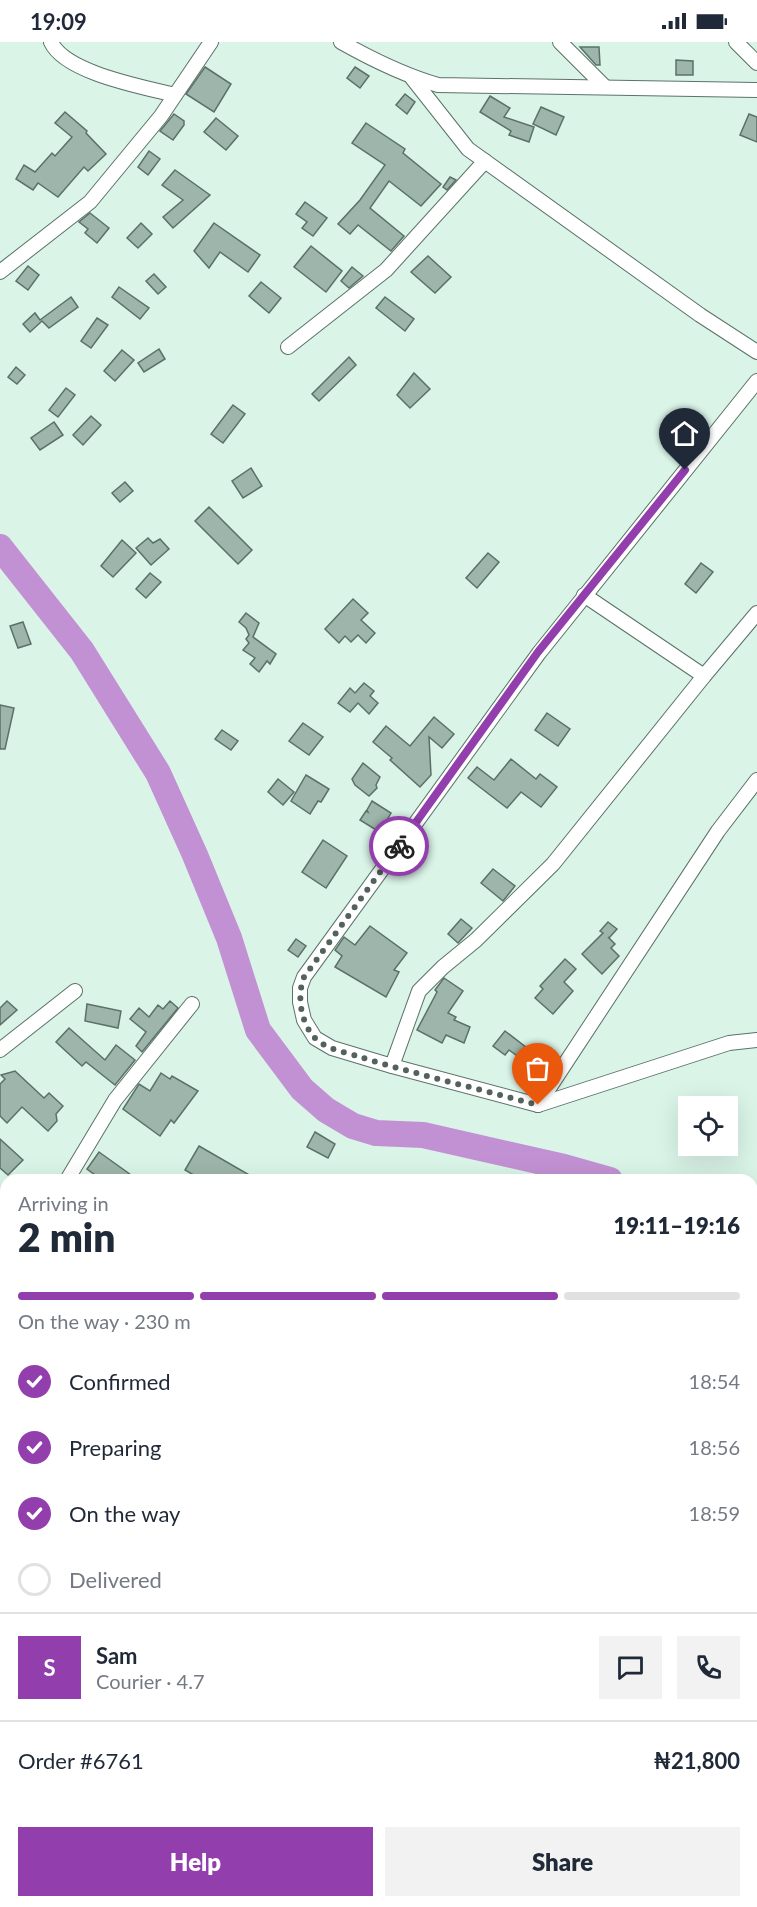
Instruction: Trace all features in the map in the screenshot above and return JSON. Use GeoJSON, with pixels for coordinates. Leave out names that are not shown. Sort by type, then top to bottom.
{"type":"FeatureCollection","features":[{"type":"Feature","properties":{"kind":"street"},"geometry":{"type":"LineString","coordinates":[[51,42],[53,48],[73,63],[109,79],[175,95]]}},
{"type":"Feature","properties":{"kind":"street"},"geometry":{"type":"LineString","coordinates":[[0,272],[90,202],[161,116],[211,42]]}},
{"type":"Feature","properties":{"kind":"street"},"geometry":{"type":"LineString","coordinates":[[341,42],[384,66],[412,78],[438,85],[757,90]]}},
{"type":"Feature","properties":{"kind":"street"},"geometry":{"type":"LineString","coordinates":[[560,42],[605,87]]}},
{"type":"Feature","properties":{"kind":"street"},"geometry":{"type":"LineString","coordinates":[[736,42],[757,63]]}},
{"type":"Feature","properties":{"kind":"street"},"geometry":{"type":"LineString","coordinates":[[412,78],[468,149],[700,315],[757,352]]}},
{"type":"Feature","properties":{"kind":"street"},"geometry":{"type":"LineString","coordinates":[[288,347],[386,270],[485,161]]}},
{"type":"Feature","properties":{"kind":"street"},"geometry":{"type":"LineString","coordinates":[[757,381],[538,652],[304,977],[300,988],[304,1020],[315,1038],[332,1048],[538,1105],[729,1043],[757,1040]]}},
{"type":"Feature","properties":{"kind":"street"},"geometry":{"type":"LineString","coordinates":[[585,595],[704,676]]}},
{"type":"Feature","properties":{"kind":"street"},"geometry":{"type":"LineString","coordinates":[[392,1066],[419,991],[443,966],[476,940],[553,864],[757,613]]}},
{"type":"Feature","properties":{"kind":"street"},"geometry":{"type":"LineString","coordinates":[[538,1105],[718,831],[757,780]]}},
{"type":"Feature","properties":{"kind":"street"},"geometry":{"type":"LineString","coordinates":[[0,1050],[75,991]]}},
{"type":"Feature","properties":{"kind":"street"},"geometry":{"type":"LineString","coordinates":[[76,1174],[96,1130],[115,1100],[192,1004]]}},
{"type":"Feature","properties":{"kind":"building"},"geometry":{"type":"Polygon","coordinates":[[[580,47],[599,47],[600,65],[596,65],[580,47]]]}},
{"type":"Feature","properties":{"kind":"building"},"geometry":{"type":"Polygon","coordinates":[[[676,60],[693,61],[693,75],[676,75],[676,60]]]}},
{"type":"Feature","properties":{"kind":"building"},"geometry":{"type":"Polygon","coordinates":[[[205,67],[231,84],[214,112],[186,94],[205,67]]]}},
{"type":"Feature","properties":{"kind":"building"},"geometry":{"type":"Polygon","coordinates":[[[355,67],[369,76],[360,88],[347,78],[355,67]]]}},
{"type":"Feature","properties":{"kind":"building"},"geometry":{"type":"Polygon","coordinates":[[[405,94],[415,102],[407,114],[396,105],[405,94]]]}},
{"type":"Feature","properties":{"kind":"building"},"geometry":{"type":"Polygon","coordinates":[[[490,96],[510,108],[504,117],[534,127],[529,142],[509,135],[511,131],[480,112],[490,96]]]}},
{"type":"Feature","properties":{"kind":"building"},"geometry":{"type":"Polygon","coordinates":[[[541,107],[564,117],[556,135],[533,124],[541,107]]]}},
{"type":"Feature","properties":{"kind":"building"},"geometry":{"type":"Polygon","coordinates":[[[65,112],[87,131],[86,133],[106,154],[88,171],[84,167],[58,197],[38,183],[33,190],[16,179],[24,165],[35,172],[52,153],[55,156],[72,137],[55,123],[65,112]]]}},
{"type":"Feature","properties":{"kind":"building"},"geometry":{"type":"Polygon","coordinates":[[[174,114],[184,121],[184,125],[173,140],[160,131],[174,114]]]}},
{"type":"Feature","properties":{"kind":"building"},"geometry":{"type":"Polygon","coordinates":[[[749,114],[757,117],[757,142],[740,135],[749,114]]]}},
{"type":"Feature","properties":{"kind":"building"},"geometry":{"type":"Polygon","coordinates":[[[216,118],[238,136],[226,150],[204,132],[216,118]]]}},
{"type":"Feature","properties":{"kind":"building"},"geometry":{"type":"Polygon","coordinates":[[[366,123],[405,149],[403,153],[441,184],[421,206],[389,181],[370,208],[404,236],[391,251],[358,225],[350,234],[338,224],[360,200],[385,165],[352,143],[366,123]]]}},
{"type":"Feature","properties":{"kind":"building"},"geometry":{"type":"Polygon","coordinates":[[[149,151],[160,159],[148,175],[138,167],[149,151]]]}},
{"type":"Feature","properties":{"kind":"building"},"geometry":{"type":"Polygon","coordinates":[[[175,170],[210,195],[173,228],[163,217],[183,200],[162,185],[175,170]]]}},
{"type":"Feature","properties":{"kind":"building"},"geometry":{"type":"Polygon","coordinates":[[[450,177],[456,180],[447,190],[443,187],[450,177]]]}},
{"type":"Feature","properties":{"kind":"building"},"geometry":{"type":"Polygon","coordinates":[[[305,202],[327,218],[313,236],[302,228],[307,222],[296,214],[305,202]]]}},
{"type":"Feature","properties":{"kind":"building"},"geometry":{"type":"Polygon","coordinates":[[[90,213],[109,228],[97,243],[85,233],[88,229],[79,222],[90,213]]]}},
{"type":"Feature","properties":{"kind":"building"},"geometry":{"type":"Polygon","coordinates":[[[141,223],[152,234],[138,248],[127,238],[141,223]]]}},
{"type":"Feature","properties":{"kind":"building"},"geometry":{"type":"Polygon","coordinates":[[[214,223],[260,255],[248,272],[220,252],[209,268],[194,251],[214,223]]]}},
{"type":"Feature","properties":{"kind":"building"},"geometry":{"type":"Polygon","coordinates":[[[311,246],[342,271],[326,292],[294,267],[311,246]]]}},
{"type":"Feature","properties":{"kind":"building"},"geometry":{"type":"Polygon","coordinates":[[[428,256],[451,277],[435,293],[411,272],[428,256]]]}},
{"type":"Feature","properties":{"kind":"building"},"geometry":{"type":"Polygon","coordinates":[[[28,266],[39,275],[28,290],[16,281],[28,266]]]}},
{"type":"Feature","properties":{"kind":"building"},"geometry":{"type":"Polygon","coordinates":[[[352,267],[363,276],[349,288],[341,281],[352,267]]]}},
{"type":"Feature","properties":{"kind":"building"},"geometry":{"type":"Polygon","coordinates":[[[154,274],[166,287],[158,294],[146,281],[154,274]]]}},
{"type":"Feature","properties":{"kind":"building"},"geometry":{"type":"Polygon","coordinates":[[[261,282],[281,298],[269,313],[249,296],[261,282]]]}},
{"type":"Feature","properties":{"kind":"building"},"geometry":{"type":"Polygon","coordinates":[[[119,287],[149,308],[140,319],[112,297],[119,287]]]}},
{"type":"Feature","properties":{"kind":"building"},"geometry":{"type":"Polygon","coordinates":[[[71,297],[78,307],[49,328],[42,321],[30,332],[23,324],[35,313],[40,320],[71,297]]]}},
{"type":"Feature","properties":{"kind":"building"},"geometry":{"type":"Polygon","coordinates":[[[385,297],[414,319],[405,331],[376,308],[385,297]]]}},
{"type":"Feature","properties":{"kind":"building"},"geometry":{"type":"Polygon","coordinates":[[[97,318],[108,325],[91,348],[81,341],[97,318]]]}},
{"type":"Feature","properties":{"kind":"building"},"geometry":{"type":"Polygon","coordinates":[[[159,349],[165,359],[144,372],[138,363],[159,349]]]}},
{"type":"Feature","properties":{"kind":"building"},"geometry":{"type":"Polygon","coordinates":[[[122,350],[134,360],[115,381],[104,371],[122,350]]]}},
{"type":"Feature","properties":{"kind":"building"},"geometry":{"type":"Polygon","coordinates":[[[349,357],[356,365],[319,401],[312,394],[349,357]]]}},
{"type":"Feature","properties":{"kind":"building"},"geometry":{"type":"Polygon","coordinates":[[[16,367],[25,375],[17,384],[8,377],[16,367]]]}},
{"type":"Feature","properties":{"kind":"building"},"geometry":{"type":"Polygon","coordinates":[[[414,373],[430,389],[410,408],[397,395],[414,373]]]}},
{"type":"Feature","properties":{"kind":"building"},"geometry":{"type":"Polygon","coordinates":[[[66,388],[75,395],[58,417],[49,410],[66,388]]]}},
{"type":"Feature","properties":{"kind":"building"},"geometry":{"type":"Polygon","coordinates":[[[233,405],[245,414],[223,443],[211,434],[233,405]]]}},
{"type":"Feature","properties":{"kind":"building"},"geometry":{"type":"Polygon","coordinates":[[[91,416],[101,425],[83,445],[73,435],[91,416]]]}},
{"type":"Feature","properties":{"kind":"building"},"geometry":{"type":"Polygon","coordinates":[[[54,422],[63,435],[40,450],[31,438],[54,422]]]}},
{"type":"Feature","properties":{"kind":"building"},"geometry":{"type":"Polygon","coordinates":[[[251,468],[262,486],[243,498],[232,481],[251,468]]]}},
{"type":"Feature","properties":{"kind":"building"},"geometry":{"type":"Polygon","coordinates":[[[125,482],[133,491],[120,502],[112,493],[125,482]]]}},
{"type":"Feature","properties":{"kind":"building"},"geometry":{"type":"Polygon","coordinates":[[[209,507],[252,550],[238,564],[195,521],[209,507]]]}},
{"type":"Feature","properties":{"kind":"building"},"geometry":{"type":"Polygon","coordinates":[[[148,538],[153,543],[160,539],[169,549],[151,565],[136,548],[148,538]]]}},
{"type":"Feature","properties":{"kind":"building"},"geometry":{"type":"Polygon","coordinates":[[[122,540],[136,553],[113,577],[101,566],[122,540]]]}},
{"type":"Feature","properties":{"kind":"building"},"geometry":{"type":"Polygon","coordinates":[[[488,553],[499,562],[477,588],[466,578],[488,553]]]}},
{"type":"Feature","properties":{"kind":"building"},"geometry":{"type":"Polygon","coordinates":[[[701,563],[713,572],[696,593],[685,584],[701,563]]]}},
{"type":"Feature","properties":{"kind":"building"},"geometry":{"type":"Polygon","coordinates":[[[150,573],[161,582],[146,598],[136,589],[150,573]]]}},
{"type":"Feature","properties":{"kind":"building"},"geometry":{"type":"Polygon","coordinates":[[[353,599],[368,613],[361,620],[375,633],[366,643],[358,635],[351,642],[345,636],[339,643],[325,629],[353,599]]]}},
{"type":"Feature","properties":{"kind":"building"},"geometry":{"type":"Polygon","coordinates":[[[246,613],[259,623],[253,637],[276,654],[270,664],[267,661],[259,672],[250,664],[255,658],[243,650],[249,643],[246,639],[249,635],[246,628],[239,622],[246,613]]]}},
{"type":"Feature","properties":{"kind":"building"},"geometry":{"type":"Polygon","coordinates":[[[23,622],[31,644],[18,648],[10,626],[23,622]]]}},
{"type":"Feature","properties":{"kind":"building"},"geometry":{"type":"Polygon","coordinates":[[[364,683],[374,691],[370,696],[378,703],[369,714],[358,703],[350,712],[338,703],[350,688],[355,693],[364,683]]]}},
{"type":"Feature","properties":{"kind":"building"},"geometry":{"type":"Polygon","coordinates":[[[0,705],[14,708],[5,749],[0,749],[0,705]]]}},
{"type":"Feature","properties":{"kind":"building"},"geometry":{"type":"Polygon","coordinates":[[[547,713],[570,729],[558,746],[535,730],[547,713]]]}},
{"type":"Feature","properties":{"kind":"building"},"geometry":{"type":"Polygon","coordinates":[[[434,717],[454,734],[442,748],[429,737],[431,775],[420,787],[373,742],[386,726],[410,746],[434,717]]]}},
{"type":"Feature","properties":{"kind":"building"},"geometry":{"type":"Polygon","coordinates":[[[303,723],[323,737],[309,755],[289,741],[303,723]]]}},
{"type":"Feature","properties":{"kind":"building"},"geometry":{"type":"Polygon","coordinates":[[[222,730],[238,741],[231,750],[215,739],[222,730]]]}},
{"type":"Feature","properties":{"kind":"building"},"geometry":{"type":"Polygon","coordinates":[[[511,759],[536,779],[540,774],[557,787],[541,807],[521,792],[507,808],[468,778],[477,767],[494,780],[511,759]]]}},
{"type":"Feature","properties":{"kind":"building"},"geometry":{"type":"Polygon","coordinates":[[[363,763],[380,777],[377,788],[369,796],[355,785],[352,779],[363,763]]]}},
{"type":"Feature","properties":{"kind":"building"},"geometry":{"type":"Polygon","coordinates":[[[306,775],[329,789],[310,814],[291,801],[306,775]]]}},
{"type":"Feature","properties":{"kind":"building"},"geometry":{"type":"Polygon","coordinates":[[[278,779],[294,792],[283,805],[268,792],[278,779]]]}},
{"type":"Feature","properties":{"kind":"building"},"geometry":{"type":"Polygon","coordinates":[[[372,801],[391,813],[379,834],[378,831],[360,820],[366,811],[368,812],[372,801]]]}},
{"type":"Feature","properties":{"kind":"building"},"geometry":{"type":"Polygon","coordinates":[[[323,840],[347,856],[326,888],[302,872],[323,840]]]}},
{"type":"Feature","properties":{"kind":"building"},"geometry":{"type":"Polygon","coordinates":[[[493,869],[515,886],[503,901],[481,883],[493,869]]]}},
{"type":"Feature","properties":{"kind":"building"},"geometry":{"type":"Polygon","coordinates":[[[461,919],[472,928],[458,943],[448,934],[461,919]]]}},
{"type":"Feature","properties":{"kind":"building"},"geometry":{"type":"Polygon","coordinates":[[[608,922],[617,929],[609,938],[615,944],[611,948],[619,956],[602,974],[582,954],[603,933],[600,931],[608,922]]]}},
{"type":"Feature","properties":{"kind":"building"},"geometry":{"type":"Polygon","coordinates":[[[370,926],[407,953],[394,970],[399,972],[386,997],[335,967],[342,956],[335,950],[344,937],[355,945],[370,926]]]}},
{"type":"Feature","properties":{"kind":"building"},"geometry":{"type":"Polygon","coordinates":[[[296,939],[306,946],[298,957],[288,950],[296,939]]]}},
{"type":"Feature","properties":{"kind":"building"},"geometry":{"type":"Polygon","coordinates":[[[565,959],[576,969],[564,982],[573,991],[553,1014],[535,998],[543,989],[540,986],[565,959]]]}},
{"type":"Feature","properties":{"kind":"building"},"geometry":{"type":"Polygon","coordinates":[[[444,978],[463,991],[448,1013],[456,1017],[454,1020],[470,1027],[464,1043],[446,1035],[442,1043],[417,1030],[437,992],[435,990],[444,978]]]}},
{"type":"Feature","properties":{"kind":"building"},"geometry":{"type":"Polygon","coordinates":[[[7,1001],[17,1010],[0,1025],[0,1008],[7,1001]]]}},
{"type":"Feature","properties":{"kind":"building"},"geometry":{"type":"Polygon","coordinates":[[[170,1001],[178,1008],[142,1052],[136,1046],[146,1032],[130,1019],[139,1008],[149,1017],[158,1005],[163,1009],[170,1001]]]}},
{"type":"Feature","properties":{"kind":"building"},"geometry":{"type":"Polygon","coordinates":[[[87,1004],[121,1011],[118,1028],[85,1021],[87,1004]]]}},
{"type":"Feature","properties":{"kind":"building"},"geometry":{"type":"Polygon","coordinates":[[[69,1028],[105,1060],[116,1045],[135,1060],[115,1085],[86,1062],[82,1066],[56,1042],[69,1028]]]}},
{"type":"Feature","properties":{"kind":"building"},"geometry":{"type":"Polygon","coordinates":[[[505,1031],[527,1048],[520,1058],[509,1050],[505,1055],[493,1046],[505,1031]]]}},
{"type":"Feature","properties":{"kind":"building"},"geometry":{"type":"Polygon","coordinates":[[[15,1071],[44,1098],[49,1093],[63,1106],[56,1114],[57,1121],[48,1131],[22,1107],[7,1123],[0,1116],[0,1084],[5,1079],[1,1075],[15,1071]]]}},
{"type":"Feature","properties":{"kind":"building"},"geometry":{"type":"Polygon","coordinates":[[[161,1073],[170,1079],[172,1076],[198,1091],[174,1123],[171,1120],[160,1136],[123,1109],[139,1084],[150,1091],[161,1073]]]}},
{"type":"Feature","properties":{"kind":"building"},"geometry":{"type":"Polygon","coordinates":[[[315,1132],[335,1144],[328,1158],[307,1147],[315,1132]]]}},
{"type":"Feature","properties":{"kind":"building"},"geometry":{"type":"Polygon","coordinates":[[[0,1139],[23,1160],[9,1174],[0,1168],[0,1139]]]}},
{"type":"Feature","properties":{"kind":"building"},"geometry":{"type":"Polygon","coordinates":[[[199,1146],[248,1174],[192,1174],[185,1170],[199,1146]]]}},
{"type":"Feature","properties":{"kind":"building"},"geometry":{"type":"Polygon","coordinates":[[[99,1152],[130,1174],[94,1174],[87,1169],[99,1152]]]}},
{"type":"Feature","properties":{"kind":"waterway"},"geometry":{"type":"LineString","coordinates":[[0,547],[82,651],[158,773],[229,938],[258,1030],[302,1089],[326,1110],[353,1126],[376,1133],[423,1135],[589,1174]]}},
{"type":"Feature","properties":{"kind":"way so far"},"geometry":{"type":"LineString","coordinates":[[399,846],[304,977],[300,988],[300,1002],[304,1020],[315,1038],[332,1048],[538,1105]]}},
{"type":"Feature","properties":{"kind":"route"},"geometry":{"type":"LineString","coordinates":[[399,846],[538,652],[685,470]]}}]}
